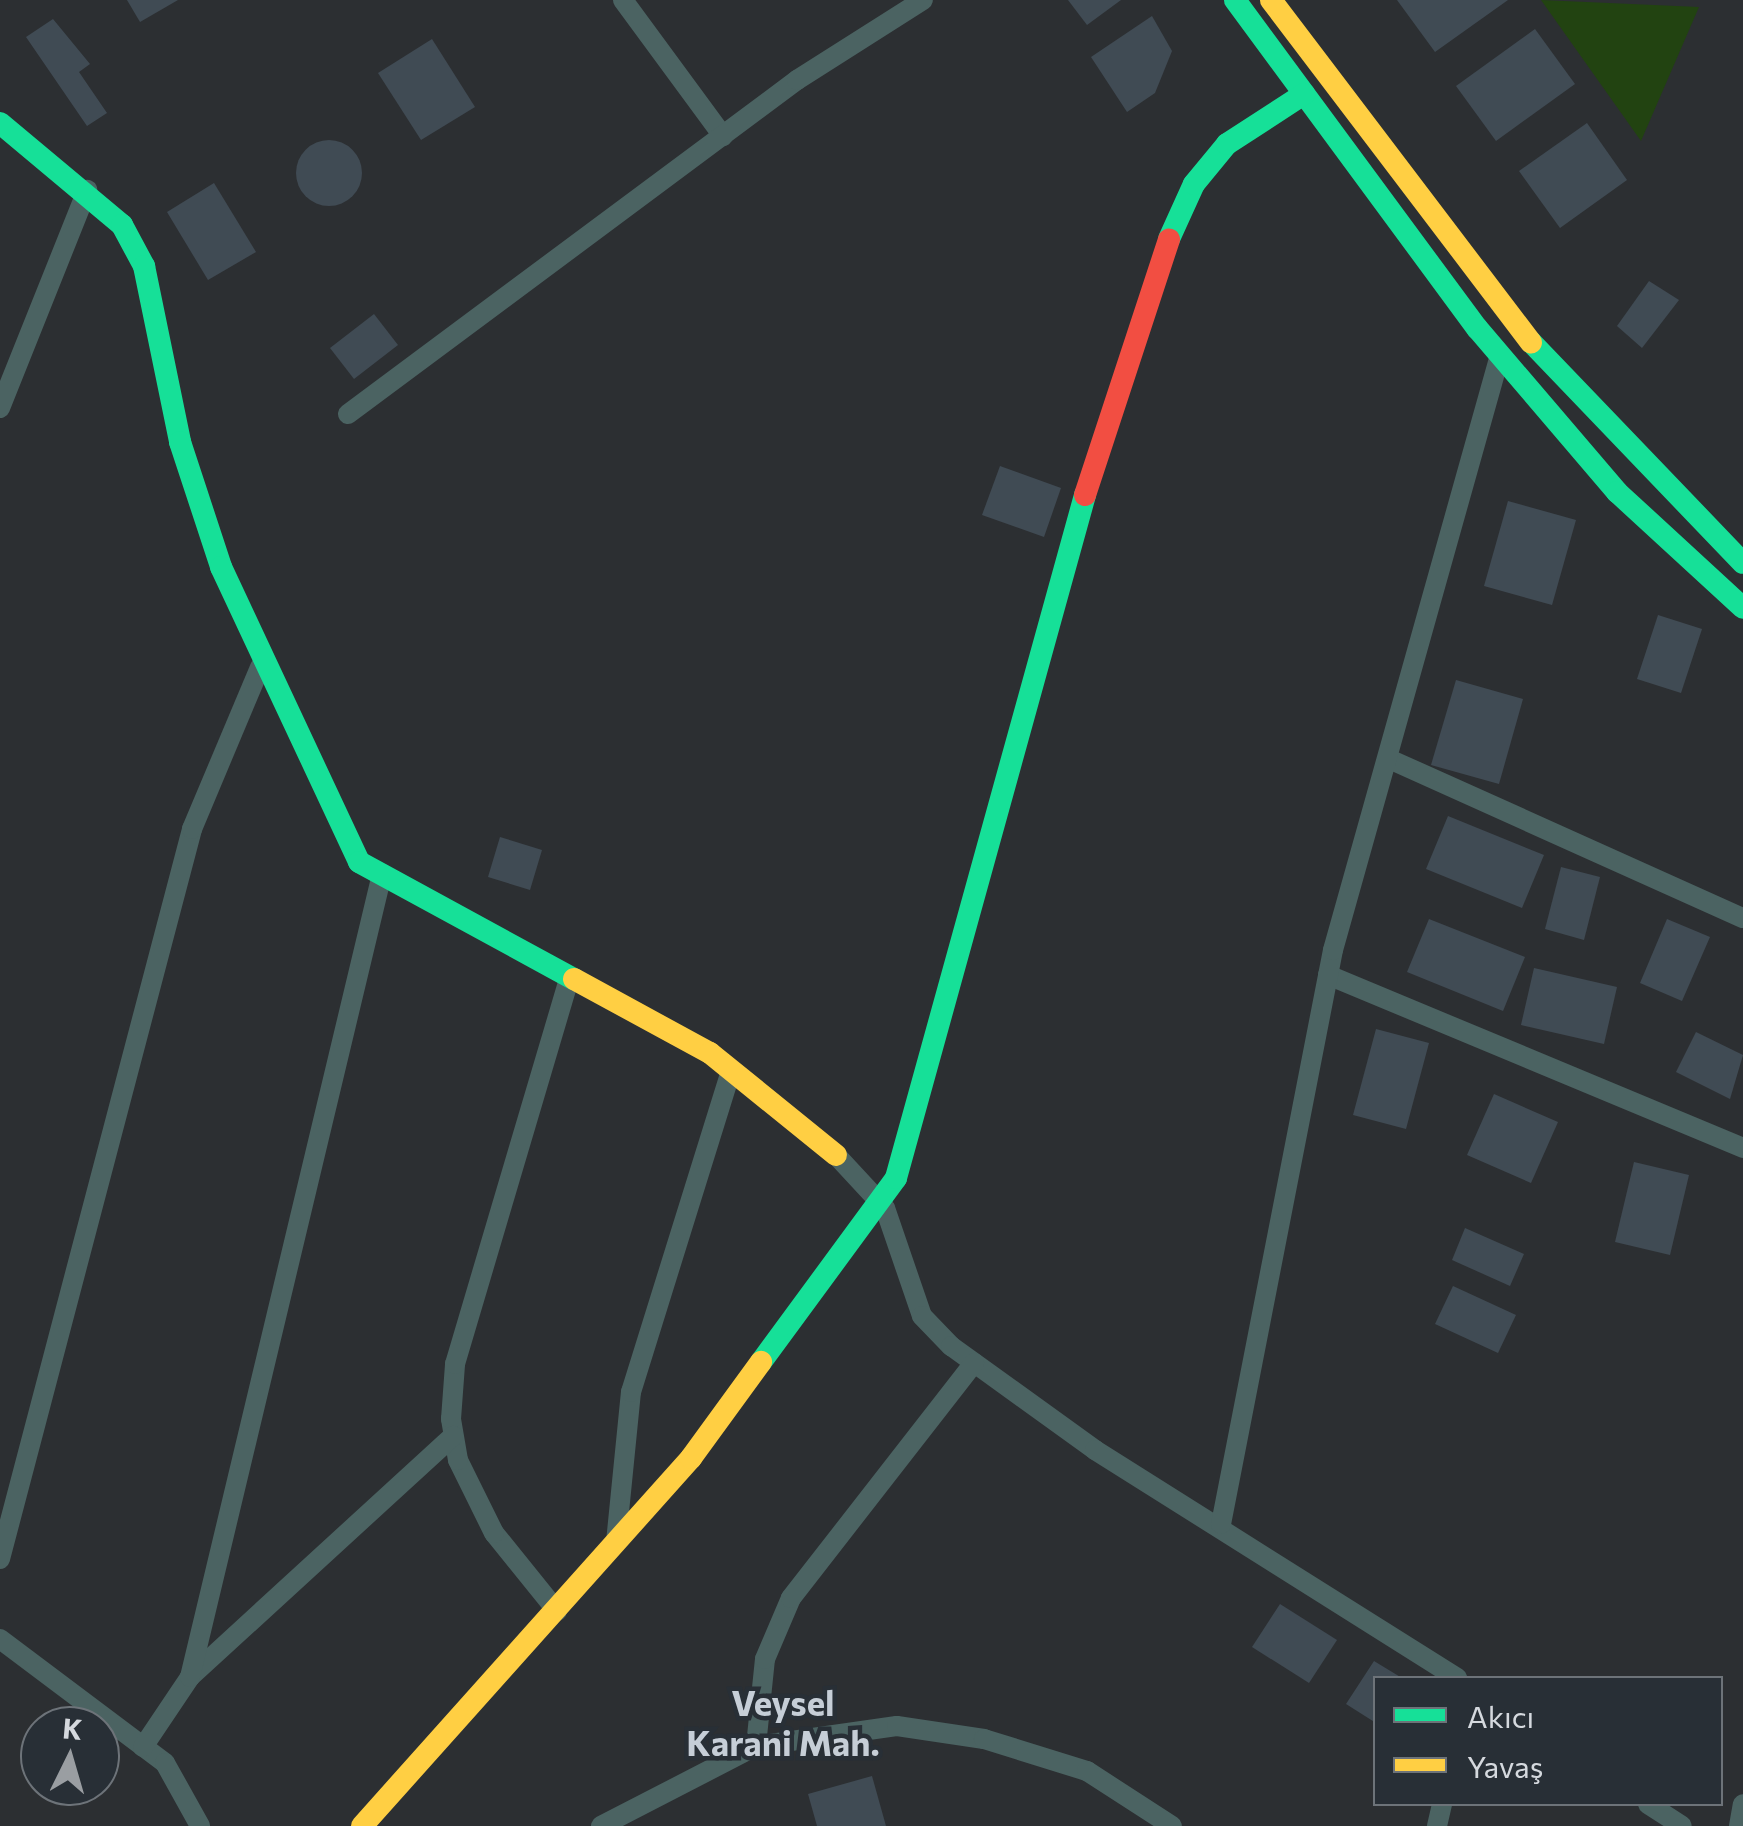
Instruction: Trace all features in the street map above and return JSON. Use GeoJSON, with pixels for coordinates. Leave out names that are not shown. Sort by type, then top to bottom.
{"type":"FeatureCollection","features":[{"type":"Feature","properties":{"kind":"main road"},"geometry":{"type":"LineString","coordinates":[[1235,0],[1500,355],[1617,492],[1743,608]]}},
{"type":"Feature","properties":{"kind":"main road"},"geometry":{"type":"LineString","coordinates":[[1271,0],[1500,310],[1743,562]]}},
{"type":"Feature","properties":{"kind":"main road"},"geometry":{"type":"LineString","coordinates":[[362,1826],[691,1458],[876,1198],[896,1178],[950,1006],[1050,608],[1152,277],[1194,184],[1227,144],[1304,94]]}},
{"type":"Feature","properties":{"kind":"main road"},"geometry":{"type":"LineString","coordinates":[[0,125],[87,190],[122,225],[144,266],[180,442],[260,666],[358,862],[570,976],[731,1070],[836,1155]]}},
{"type":"Feature","properties":{"kind":"street"},"geometry":{"type":"LineString","coordinates":[[623,0],[723,136]]}},
{"type":"Feature","properties":{"kind":"street"},"geometry":{"type":"LineString","coordinates":[[348,414],[723,136],[922,0]]}},
{"type":"Feature","properties":{"kind":"street"},"geometry":{"type":"LineString","coordinates":[[0,408],[87,190]]}},
{"type":"Feature","properties":{"kind":"street"},"geometry":{"type":"LineString","coordinates":[[1220,1524],[1328,975],[1500,355]]}},
{"type":"Feature","properties":{"kind":"street"},"geometry":{"type":"LineString","coordinates":[[0,1559],[192,829],[260,666]]}},
{"type":"Feature","properties":{"kind":"street"},"geometry":{"type":"LineString","coordinates":[[1388,759],[1743,918]]}},
{"type":"Feature","properties":{"kind":"street"},"geometry":{"type":"LineString","coordinates":[[190,1677],[382,874]]}},
{"type":"Feature","properties":{"kind":"street"},"geometry":{"type":"LineString","coordinates":[[1328,975],[1743,1148]]}},
{"type":"Feature","properties":{"kind":"street"},"geometry":{"type":"LineString","coordinates":[[557,1611],[494,1533],[454,1436],[456,1364],[570,976]]}},
{"type":"Feature","properties":{"kind":"street"},"geometry":{"type":"LineString","coordinates":[[616,1544],[631,1392],[731,1070]]}},
{"type":"Feature","properties":{"kind":"street"},"geometry":{"type":"LineString","coordinates":[[836,1155],[876,1198],[922,1316],[974,1363],[1453,1676]]}},
{"type":"Feature","properties":{"kind":"street"},"geometry":{"type":"LineString","coordinates":[[756,1746],[765,1659],[791,1598],[974,1363]]}},
{"type":"Feature","properties":{"kind":"street"},"geometry":{"type":"LineString","coordinates":[[143,1747],[190,1677],[454,1436]]}},
{"type":"Feature","properties":{"kind":"street"},"geometry":{"type":"LineString","coordinates":[[0,1638],[165,1763],[200,1826]]}},
{"type":"Feature","properties":{"kind":"street"},"geometry":{"type":"LineString","coordinates":[[601,1826],[756,1746],[897,1726],[984,1739],[1087,1770],[1172,1826]]}},
{"type":"Feature","properties":{"kind":"street"},"geometry":{"type":"LineString","coordinates":[[1739,1826],[1743,1804]]}},
{"type":"Feature","properties":{"kind":"street"},"geometry":{"type":"LineString","coordinates":[[1651,1806],[1682,1826]]}},
{"type":"Feature","properties":{"kind":"green space"},"geometry":{"type":"Polygon","coordinates":[[[1541,0],[1699,7],[1641,141],[1541,0]]]}},
{"type":"Feature","properties":{"kind":"building"},"geometry":{"type":"Polygon","coordinates":[[[127,0],[178,0],[140,22],[127,0]]]}},
{"type":"Feature","properties":{"kind":"building"},"geometry":{"type":"Polygon","coordinates":[[[1068,0],[1121,0],[1087,25],[1068,0]]]}},
{"type":"Feature","properties":{"kind":"building"},"geometry":{"type":"Polygon","coordinates":[[[1397,0],[1508,0],[1435,52],[1397,0]]]}},
{"type":"Feature","properties":{"kind":"building"},"geometry":{"type":"Polygon","coordinates":[[[1152,16],[1172,51],[1155,93],[1127,112],[1091,57],[1152,16]]]}},
{"type":"Feature","properties":{"kind":"building"},"geometry":{"type":"Polygon","coordinates":[[[53,19],[90,64],[79,72],[107,113],[87,126],[26,37],[53,19]]]}},
{"type":"Feature","properties":{"kind":"building"},"geometry":{"type":"Polygon","coordinates":[[[1535,29],[1575,84],[1496,141],[1456,86],[1535,29]]]}},
{"type":"Feature","properties":{"kind":"building"},"geometry":{"type":"Polygon","coordinates":[[[432,39],[475,107],[421,140],[378,73],[432,39]]]}},
{"type":"Feature","properties":{"kind":"building"},"geometry":{"type":"Polygon","coordinates":[[[1587,123],[1627,180],[1560,228],[1519,171],[1587,123]]]}},
{"type":"Feature","properties":{"kind":"building"},"geometry":{"type":"Polygon","coordinates":[[[329,140],[342,142],[352,150],[360,160],[360,186],[352,196],[342,204],[329,206],[316,204],[306,196],[298,186],[296,173],[298,160],[306,150],[316,142],[329,140]]]}},
{"type":"Feature","properties":{"kind":"building"},"geometry":{"type":"Polygon","coordinates":[[[214,183],[256,252],[208,280],[167,212],[214,183]]]}},
{"type":"Feature","properties":{"kind":"building"},"geometry":{"type":"Polygon","coordinates":[[[1649,281],[1679,300],[1642,348],[1617,326],[1649,281]]]}},
{"type":"Feature","properties":{"kind":"building"},"geometry":{"type":"Polygon","coordinates":[[[374,314],[398,345],[354,379],[330,348],[374,314]]]}},
{"type":"Feature","properties":{"kind":"building"},"geometry":{"type":"Polygon","coordinates":[[[1000,466],[1061,488],[1044,537],[982,515],[1000,466]]]}},
{"type":"Feature","properties":{"kind":"building"},"geometry":{"type":"Polygon","coordinates":[[[1508,501],[1576,520],[1552,605],[1484,586],[1508,501]]]}},
{"type":"Feature","properties":{"kind":"building"},"geometry":{"type":"Polygon","coordinates":[[[1658,615],[1702,629],[1681,693],[1637,679],[1658,615]]]}},
{"type":"Feature","properties":{"kind":"building"},"geometry":{"type":"Polygon","coordinates":[[[1456,680],[1523,699],[1499,784],[1431,765],[1456,680]]]}},
{"type":"Feature","properties":{"kind":"building"},"geometry":{"type":"Polygon","coordinates":[[[1448,816],[1544,855],[1522,908],[1426,869],[1448,816]]]}},
{"type":"Feature","properties":{"kind":"building"},"geometry":{"type":"Polygon","coordinates":[[[500,837],[542,850],[530,890],[488,877],[500,837]]]}},
{"type":"Feature","properties":{"kind":"building"},"geometry":{"type":"Polygon","coordinates":[[[1561,867],[1600,877],[1584,940],[1545,929],[1561,867]]]}},
{"type":"Feature","properties":{"kind":"building"},"geometry":{"type":"Polygon","coordinates":[[[1429,919],[1525,957],[1503,1011],[1407,972],[1429,919]]]}},
{"type":"Feature","properties":{"kind":"building"},"geometry":{"type":"Polygon","coordinates":[[[1667,919],[1710,937],[1682,1001],[1640,983],[1667,919]]]}},
{"type":"Feature","properties":{"kind":"building"},"geometry":{"type":"Polygon","coordinates":[[[1534,968],[1617,987],[1604,1044],[1521,1025],[1534,968]]]}},
{"type":"Feature","properties":{"kind":"building"},"geometry":{"type":"Polygon","coordinates":[[[1376,1029],[1429,1043],[1406,1129],[1353,1115],[1376,1029]]]}},
{"type":"Feature","properties":{"kind":"building"},"geometry":{"type":"Polygon","coordinates":[[[1696,1032],[1743,1055],[1730,1099],[1676,1072],[1696,1032]]]}},
{"type":"Feature","properties":{"kind":"building"},"geometry":{"type":"Polygon","coordinates":[[[1494,1094],[1558,1122],[1531,1183],[1467,1155],[1494,1094]]]}},
{"type":"Feature","properties":{"kind":"building"},"geometry":{"type":"Polygon","coordinates":[[[1634,1162],[1689,1175],[1670,1255],[1615,1242],[1634,1162]]]}},
{"type":"Feature","properties":{"kind":"building"},"geometry":{"type":"Polygon","coordinates":[[[1465,1228],[1524,1254],[1510,1286],[1452,1260],[1465,1228]]]}},
{"type":"Feature","properties":{"kind":"building"},"geometry":{"type":"Polygon","coordinates":[[[1453,1286],[1516,1315],[1498,1353],[1435,1324],[1453,1286]]]}},
{"type":"Feature","properties":{"kind":"building"},"geometry":{"type":"Polygon","coordinates":[[[1280,1604],[1337,1640],[1309,1683],[1252,1647],[1280,1604]]]}},
{"type":"Feature","properties":{"kind":"building"},"geometry":{"type":"Polygon","coordinates":[[[1374,1661],[1399,1676],[1373,1676],[1373,1721],[1346,1704],[1374,1661]]]}},
{"type":"Feature","properties":{"kind":"building"},"geometry":{"type":"Polygon","coordinates":[[[872,1776],[886,1826],[817,1826],[808,1794],[872,1776]]]}},
{"type":"Feature","properties":{"kind":"traffic: fast"},"geometry":{"type":"LineString","coordinates":[[1235,0],[1477,328],[1617,492],[1743,608]]}},
{"type":"Feature","properties":{"kind":"traffic: fast"},"geometry":{"type":"LineString","coordinates":[[1169,239],[1194,184],[1227,144],[1304,94]]}},
{"type":"Feature","properties":{"kind":"traffic: fast"},"geometry":{"type":"LineString","coordinates":[[0,123],[122,225],[144,266],[180,442],[221,567],[359,862],[574,979]]}},
{"type":"Feature","properties":{"kind":"traffic: fast"},"geometry":{"type":"LineString","coordinates":[[1531,342],[1743,563]]}},
{"type":"Feature","properties":{"kind":"traffic: fast"},"geometry":{"type":"LineString","coordinates":[[761,1362],[896,1178],[1085,495]]}},
{"type":"Feature","properties":{"kind":"traffic: slow"},"geometry":{"type":"LineString","coordinates":[[1271,0],[1531,342]]}},
{"type":"Feature","properties":{"kind":"traffic: slow"},"geometry":{"type":"LineString","coordinates":[[574,979],[710,1053],[836,1155]]}},
{"type":"Feature","properties":{"kind":"traffic: slow"},"geometry":{"type":"LineString","coordinates":[[362,1826],[691,1458],[761,1362]]}},
{"type":"Feature","properties":{"kind":"traffic: jam"},"geometry":{"type":"LineString","coordinates":[[1085,495],[1169,239]]}},
{"type":"Feature","properties":{"kind":"district","name":"Veysel Karani Mah."},"geometry":{"type":"Point","coordinates":[783,1722]}}]}
